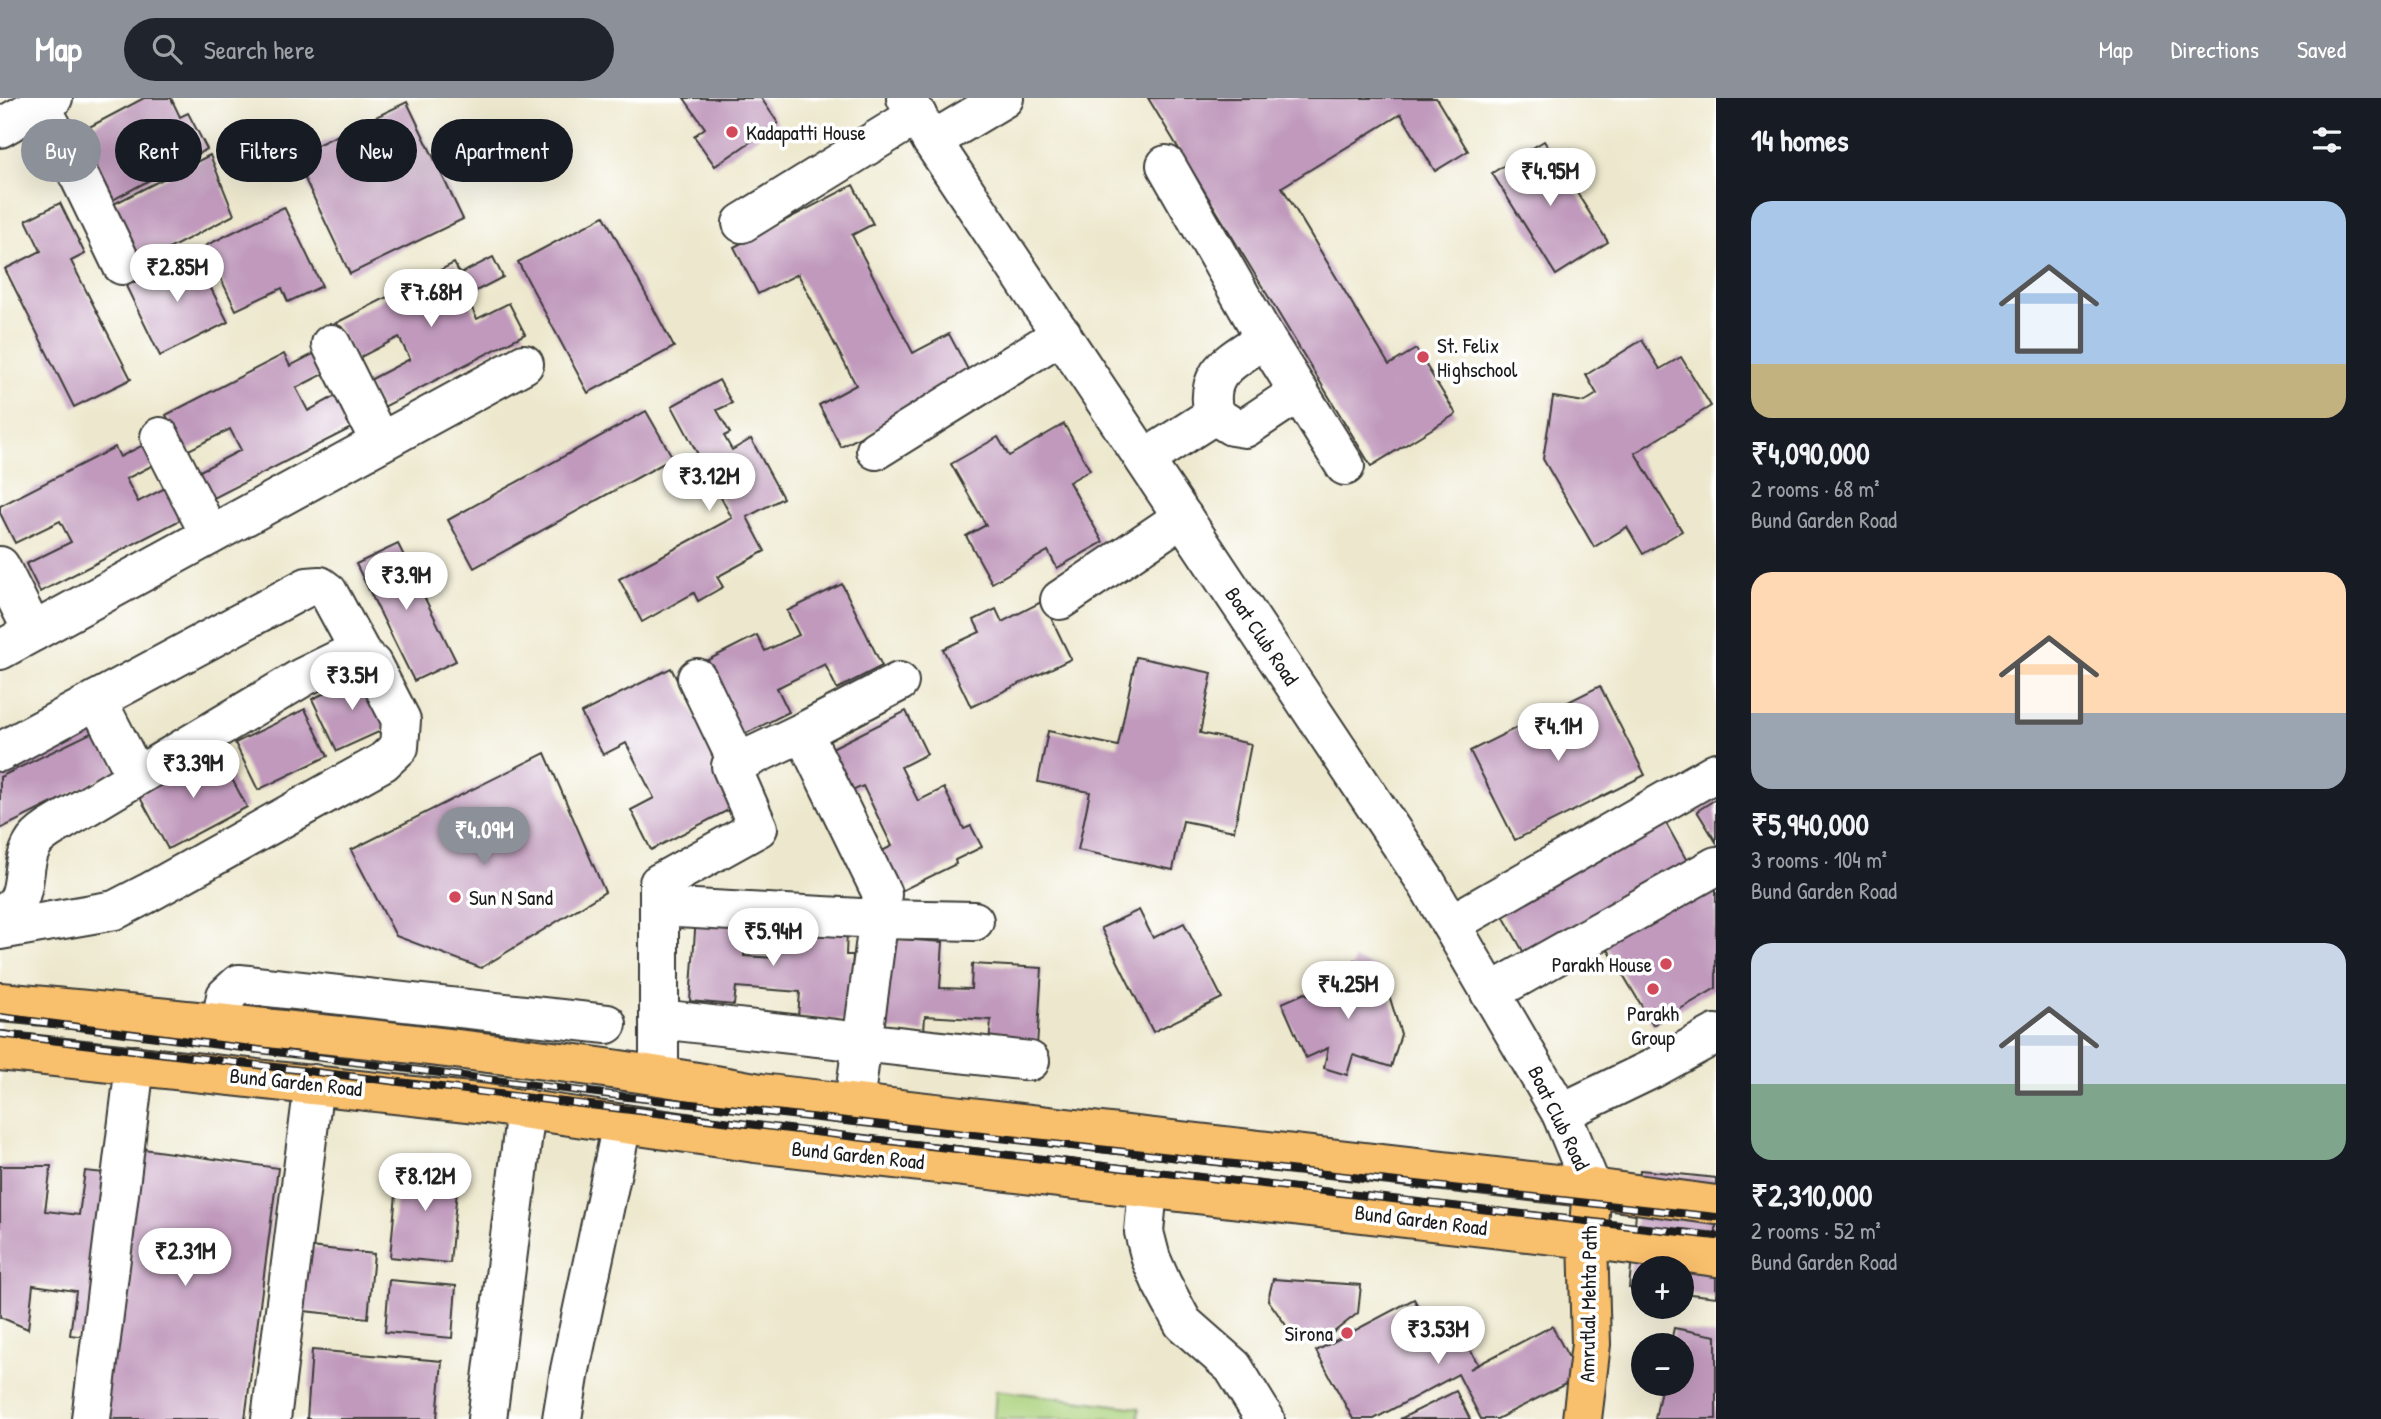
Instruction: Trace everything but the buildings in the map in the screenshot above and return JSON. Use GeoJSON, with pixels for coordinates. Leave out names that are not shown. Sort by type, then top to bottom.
{"type":"FeatureCollection","features":[{"type":"Feature","properties":{"kind":"main road"},"geometry":{"type":"LineString","coordinates":[[0,1002],[493,1053],[659,1074],[760,1093],[1592,1188],[1716,1205]]}},
{"type":"Feature","properties":{"kind":"main road","name":"Bund Garden Road"},"geometry":{"type":"LineString","coordinates":[[0,1051],[526,1109],[755,1143],[1588,1239],[1716,1257]]}},
{"type":"Feature","properties":{"kind":"main road","name":"Amrutlal Mehta Path"},"geometry":{"type":"LineString","coordinates":[[1582,1419],[1591,1344],[1588,1239],[1592,1188]]}},
{"type":"Feature","properties":{"kind":"street"},"geometry":{"type":"LineString","coordinates":[[742,223],[920,121],[975,98]]}},
{"type":"Feature","properties":{"kind":"street"},"geometry":{"type":"LineString","coordinates":[[920,121],[1004,98]]}},
{"type":"Feature","properties":{"kind":"street"},"geometry":{"type":"LineString","coordinates":[[0,128],[46,102],[66,152],[122,265]]}},
{"type":"Feature","properties":{"kind":"street","name":"Boat Club Road"},"geometry":{"type":"LineString","coordinates":[[920,121],[1411,859],[1561,1113],[1592,1188]]}},
{"type":"Feature","properties":{"kind":"street"},"geometry":{"type":"LineString","coordinates":[[1166,165],[1265,338],[1345,466]]}},
{"type":"Feature","properties":{"kind":"street"},"geometry":{"type":"LineString","coordinates":[[876,450],[1062,334]]}},
{"type":"Feature","properties":{"kind":"street"},"geometry":{"type":"LineString","coordinates":[[1265,338],[1222,369],[1212,386],[1214,415],[1232,426],[1245,428],[1299,392]]}},
{"type":"Feature","properties":{"kind":"street"},"geometry":{"type":"LineString","coordinates":[[331,344],[380,442]]}},
{"type":"Feature","properties":{"kind":"street"},"geometry":{"type":"LineString","coordinates":[[0,650],[524,363]]}},
{"type":"Feature","properties":{"kind":"street"},"geometry":{"type":"LineString","coordinates":[[1145,458],[1214,415]]}},
{"type":"Feature","properties":{"kind":"street"},"geometry":{"type":"LineString","coordinates":[[160,437],[210,536]]}},
{"type":"Feature","properties":{"kind":"street"},"geometry":{"type":"LineString","coordinates":[[1060,600],[1183,517]]}},
{"type":"Feature","properties":{"kind":"street"},"geometry":{"type":"LineString","coordinates":[[0,566],[33,632]]}},
{"type":"Feature","properties":{"kind":"street"},"geometry":{"type":"LineString","coordinates":[[0,752],[307,587],[320,586],[328,592],[361,653],[372,664],[401,720],[399,747],[383,762],[115,910],[0,930]]}},
{"type":"Feature","properties":{"kind":"street"},"geometry":{"type":"LineString","coordinates":[[0,915],[12,909],[20,900],[28,853],[34,841],[136,776],[303,677],[348,655],[361,653]]}},
{"type":"Feature","properties":{"kind":"street"},"geometry":{"type":"LineString","coordinates":[[697,678],[738,763]]}},
{"type":"Feature","properties":{"kind":"street"},"geometry":{"type":"LineString","coordinates":[[659,1074],[659,883],[758,828],[731,766],[899,682]]}},
{"type":"Feature","properties":{"kind":"street"},"geometry":{"type":"LineString","coordinates":[[97,700],[136,776]]}},
{"type":"Feature","properties":{"kind":"street"},"geometry":{"type":"LineString","coordinates":[[803,732],[882,894],[854,1103]]}},
{"type":"Feature","properties":{"kind":"street"},"geometry":{"type":"LineString","coordinates":[[1451,924],[1716,772]]}},
{"type":"Feature","properties":{"kind":"street"},"geometry":{"type":"LineString","coordinates":[[1490,993],[1716,866]]}},
{"type":"Feature","properties":{"kind":"street"},"geometry":{"type":"LineString","coordinates":[[659,907],[879,919],[974,921]]}},
{"type":"Feature","properties":{"kind":"street"},"geometry":{"type":"LineString","coordinates":[[221,1023],[226,996],[239,984],[607,1024]]}},
{"type":"Feature","properties":{"kind":"street"},"geometry":{"type":"LineString","coordinates":[[659,1019],[1030,1061]]}},
{"type":"Feature","properties":{"kind":"street"},"geometry":{"type":"LineString","coordinates":[[1561,1113],[1652,1069],[1716,1034]]}},
{"type":"Feature","properties":{"kind":"street"},"geometry":{"type":"LineString","coordinates":[[91,1419],[135,1065]]}},
{"type":"Feature","properties":{"kind":"street"},"geometry":{"type":"LineString","coordinates":[[271,1419],[314,1084]]}},
{"type":"Feature","properties":{"kind":"street"},"geometry":{"type":"LineString","coordinates":[[487,1419],[526,1109]]}},
{"type":"Feature","properties":{"kind":"street"},"geometry":{"type":"LineString","coordinates":[[562,1419],[621,1124]]}},
{"type":"Feature","properties":{"kind":"street"},"geometry":{"type":"LineString","coordinates":[[1148,1188],[1144,1232],[1151,1259],[1162,1284],[1183,1323],[1233,1367],[1265,1419]]}},
{"type":"Feature","properties":{"kind":"green space"},"geometry":{"type":"Polygon","coordinates":[[[996,1390],[1139,1408],[1138,1419],[994,1419],[996,1390]]]}},
{"type":"Feature","properties":{"kind":"railway"},"geometry":{"type":"LineString","coordinates":[[0,1017],[628,1097],[1716,1217]]}},
{"type":"Feature","properties":{"kind":"railway"},"geometry":{"type":"LineString","coordinates":[[0,1034],[939,1147],[1716,1236]]}},
{"type":"Feature","properties":{"kind":"place","name":"Kadapatti House"},"geometry":{"type":"Point","coordinates":[732,132]}},
{"type":"Feature","properties":{"kind":"place","name":"St. Felix Highschool"},"geometry":{"type":"Point","coordinates":[1423,357]}},
{"type":"Feature","properties":{"kind":"place","name":"Sun N Sand"},"geometry":{"type":"Point","coordinates":[455,897]}},
{"type":"Feature","properties":{"kind":"place","name":"Parakh House"},"geometry":{"type":"Point","coordinates":[1666,964]}},
{"type":"Feature","properties":{"kind":"place","name":"Parakh Group"},"geometry":{"type":"Point","coordinates":[1653,989]}},
{"type":"Feature","properties":{"kind":"place","name":"Sirona"},"geometry":{"type":"Point","coordinates":[1347,1333]}}]}
